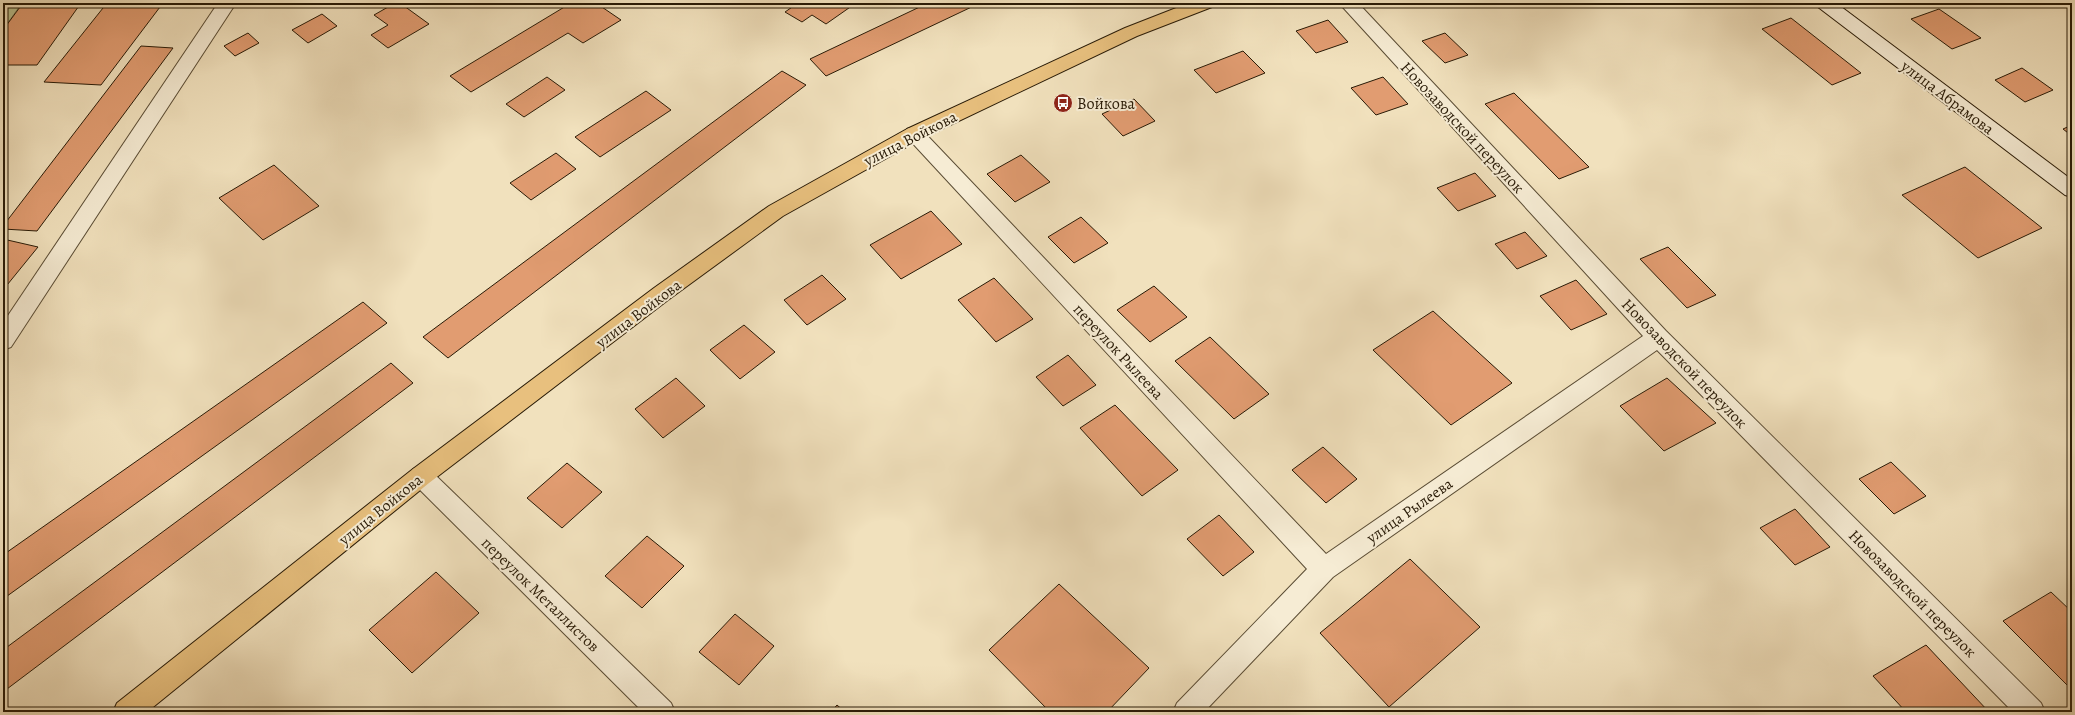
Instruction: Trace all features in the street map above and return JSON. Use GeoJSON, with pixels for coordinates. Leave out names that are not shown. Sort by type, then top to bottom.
{"type":"FeatureCollection","features":[{"type":"Feature","properties":{"kind":"main road","name":"улица Войкова"},"geometry":{"type":"LineString","coordinates":[[126,712],[421,476],[661,294],[776,212],[914,134],[1131,32],[1206,3]]}},
{"type":"Feature","properties":{"kind":"street"},"geometry":{"type":"LineString","coordinates":[[3,340],[227,3]]}},
{"type":"Feature","properties":{"kind":"street","name":"Новозаводской переулок"},"geometry":{"type":"LineString","coordinates":[[1348,3],[1658,337],[2032,712]]}},
{"type":"Feature","properties":{"kind":"street","name":"улица Абрамова"},"geometry":{"type":"LineString","coordinates":[[1824,3],[2072,190]]}},
{"type":"Feature","properties":{"kind":"street","name":"переулок Рылеева"},"geometry":{"type":"LineString","coordinates":[[914,134],[1324,569]]}},
{"type":"Feature","properties":{"kind":"street","name":"улица Рылеева"},"geometry":{"type":"LineString","coordinates":[[1186,712],[1324,569],[1658,337]]}},
{"type":"Feature","properties":{"kind":"street","name":"переулок Металлистов"},"geometry":{"type":"LineString","coordinates":[[421,476],[662,712]]}},
{"type":"Feature","properties":{"kind":"green space"},"geometry":{"type":"Polygon","coordinates":[[[3,3],[22,3],[3,30],[3,3]]]}},
{"type":"Feature","properties":{"kind":"building"},"geometry":{"type":"Polygon","coordinates":[[[23,3],[81,3],[37,65],[3,65],[3,30],[23,3]]]}},
{"type":"Feature","properties":{"kind":"building"},"geometry":{"type":"Polygon","coordinates":[[[107,3],[163,3],[101,85],[44,82],[107,3]]]}},
{"type":"Feature","properties":{"kind":"building"},"geometry":{"type":"Polygon","coordinates":[[[395,3],[400,3],[429,24],[388,48],[371,35],[388,25],[374,15],[395,3]]]}},
{"type":"Feature","properties":{"kind":"building"},"geometry":{"type":"Polygon","coordinates":[[[571,3],[596,3],[621,20],[583,43],[568,33],[471,92],[450,76],[571,3]]]}},
{"type":"Feature","properties":{"kind":"building"},"geometry":{"type":"Polygon","coordinates":[[[798,3],[856,3],[826,24],[812,15],[802,22],[785,12],[798,3]]]}},
{"type":"Feature","properties":{"kind":"building"},"geometry":{"type":"Polygon","coordinates":[[[928,3],[980,3],[826,76],[810,59],[928,3]]]}},
{"type":"Feature","properties":{"kind":"building"},"geometry":{"type":"Polygon","coordinates":[[[1939,9],[1981,38],[1952,49],[1911,19],[1939,9]]]}},
{"type":"Feature","properties":{"kind":"building"},"geometry":{"type":"Polygon","coordinates":[[[322,14],[337,26],[308,43],[292,30],[322,14]]]}},
{"type":"Feature","properties":{"kind":"building"},"geometry":{"type":"Polygon","coordinates":[[[1791,18],[1861,73],[1832,85],[1762,29],[1791,18]]]}},
{"type":"Feature","properties":{"kind":"building"},"geometry":{"type":"Polygon","coordinates":[[[1328,20],[1348,42],[1316,53],[1296,31],[1328,20]]]}},
{"type":"Feature","properties":{"kind":"building"},"geometry":{"type":"Polygon","coordinates":[[[248,33],[259,43],[235,56],[224,46],[248,33]]]}},
{"type":"Feature","properties":{"kind":"building"},"geometry":{"type":"Polygon","coordinates":[[[1445,33],[1468,55],[1445,63],[1422,41],[1445,33]]]}},
{"type":"Feature","properties":{"kind":"building"},"geometry":{"type":"Polygon","coordinates":[[[141,46],[173,48],[37,231],[3,229],[3,226],[141,46]]]}},
{"type":"Feature","properties":{"kind":"building"},"geometry":{"type":"Polygon","coordinates":[[[1243,51],[1265,73],[1216,93],[1194,70],[1243,51]]]}},
{"type":"Feature","properties":{"kind":"building"},"geometry":{"type":"Polygon","coordinates":[[[2022,68],[2053,90],[2025,102],[1995,80],[2022,68]]]}},
{"type":"Feature","properties":{"kind":"building"},"geometry":{"type":"Polygon","coordinates":[[[782,71],[806,85],[448,358],[423,337],[782,71]]]}},
{"type":"Feature","properties":{"kind":"building"},"geometry":{"type":"Polygon","coordinates":[[[547,77],[565,90],[524,117],[506,104],[547,77]]]}},
{"type":"Feature","properties":{"kind":"building"},"geometry":{"type":"Polygon","coordinates":[[[1383,77],[1408,104],[1376,115],[1351,88],[1383,77]]]}},
{"type":"Feature","properties":{"kind":"building"},"geometry":{"type":"Polygon","coordinates":[[[646,91],[671,110],[600,157],[575,137],[646,91]]]}},
{"type":"Feature","properties":{"kind":"building"},"geometry":{"type":"Polygon","coordinates":[[[1514,93],[1589,167],[1559,179],[1485,104],[1514,93]]]}},
{"type":"Feature","properties":{"kind":"building"},"geometry":{"type":"Polygon","coordinates":[[[1134,99],[1155,121],[1123,136],[1102,114],[1134,99]]]}},
{"type":"Feature","properties":{"kind":"building"},"geometry":{"type":"Polygon","coordinates":[[[2072,125],[2072,136],[2063,129],[2072,125]]]}},
{"type":"Feature","properties":{"kind":"building"},"geometry":{"type":"Polygon","coordinates":[[[556,153],[576,169],[531,200],[510,183],[556,153]]]}},
{"type":"Feature","properties":{"kind":"building"},"geometry":{"type":"Polygon","coordinates":[[[1021,155],[1050,182],[1015,202],[987,174],[1021,155]]]}},
{"type":"Feature","properties":{"kind":"building"},"geometry":{"type":"Polygon","coordinates":[[[274,165],[319,206],[263,240],[219,198],[274,165]]]}},
{"type":"Feature","properties":{"kind":"building"},"geometry":{"type":"Polygon","coordinates":[[[1965,167],[2042,228],[1978,258],[1902,195],[1965,167]]]}},
{"type":"Feature","properties":{"kind":"building"},"geometry":{"type":"Polygon","coordinates":[[[1475,173],[1496,196],[1458,211],[1437,188],[1475,173]]]}},
{"type":"Feature","properties":{"kind":"building"},"geometry":{"type":"Polygon","coordinates":[[[931,211],[962,244],[901,279],[870,245],[931,211]]]}},
{"type":"Feature","properties":{"kind":"building"},"geometry":{"type":"Polygon","coordinates":[[[1081,217],[1108,243],[1074,263],[1048,237],[1081,217]]]}},
{"type":"Feature","properties":{"kind":"building"},"geometry":{"type":"Polygon","coordinates":[[[1525,232],[1547,256],[1517,269],[1495,244],[1525,232]]]}},
{"type":"Feature","properties":{"kind":"building"},"geometry":{"type":"Polygon","coordinates":[[[3,239],[38,247],[3,290],[3,239]]]}},
{"type":"Feature","properties":{"kind":"building"},"geometry":{"type":"Polygon","coordinates":[[[1668,247],[1716,295],[1687,308],[1640,259],[1668,247]]]}},
{"type":"Feature","properties":{"kind":"building"},"geometry":{"type":"Polygon","coordinates":[[[822,275],[846,299],[807,325],[784,300],[822,275]]]}},
{"type":"Feature","properties":{"kind":"building"},"geometry":{"type":"Polygon","coordinates":[[[994,278],[1033,319],[996,342],[958,300],[994,278]]]}},
{"type":"Feature","properties":{"kind":"building"},"geometry":{"type":"Polygon","coordinates":[[[1576,280],[1607,314],[1571,330],[1540,296],[1576,280]]]}},
{"type":"Feature","properties":{"kind":"building"},"geometry":{"type":"Polygon","coordinates":[[[1154,286],[1187,317],[1150,342],[1117,310],[1154,286]]]}},
{"type":"Feature","properties":{"kind":"building"},"geometry":{"type":"Polygon","coordinates":[[[363,302],[387,323],[3,599],[3,555],[363,302]]]}},
{"type":"Feature","properties":{"kind":"building"},"geometry":{"type":"Polygon","coordinates":[[[1433,311],[1512,383],[1451,425],[1373,350],[1433,311]]]}},
{"type":"Feature","properties":{"kind":"building"},"geometry":{"type":"Polygon","coordinates":[[[744,325],[775,352],[740,379],[710,350],[744,325]]]}},
{"type":"Feature","properties":{"kind":"building"},"geometry":{"type":"Polygon","coordinates":[[[1210,337],[1269,394],[1234,419],[1175,361],[1210,337]]]}},
{"type":"Feature","properties":{"kind":"building"},"geometry":{"type":"Polygon","coordinates":[[[1068,355],[1096,385],[1063,406],[1036,377],[1068,355]]]}},
{"type":"Feature","properties":{"kind":"building"},"geometry":{"type":"Polygon","coordinates":[[[391,363],[413,383],[3,692],[3,650],[391,363]]]}},
{"type":"Feature","properties":{"kind":"building"},"geometry":{"type":"Polygon","coordinates":[[[676,378],[705,406],[663,438],[635,409],[676,378]]]}},
{"type":"Feature","properties":{"kind":"building"},"geometry":{"type":"Polygon","coordinates":[[[1667,378],[1716,423],[1664,451],[1620,406],[1667,378]]]}},
{"type":"Feature","properties":{"kind":"building"},"geometry":{"type":"Polygon","coordinates":[[[1115,405],[1178,470],[1142,496],[1080,428],[1115,405]]]}},
{"type":"Feature","properties":{"kind":"building"},"geometry":{"type":"Polygon","coordinates":[[[1323,447],[1357,479],[1326,503],[1292,470],[1323,447]]]}},
{"type":"Feature","properties":{"kind":"building"},"geometry":{"type":"Polygon","coordinates":[[[1891,462],[1926,496],[1894,514],[1859,479],[1891,462]]]}},
{"type":"Feature","properties":{"kind":"building"},"geometry":{"type":"Polygon","coordinates":[[[567,463],[602,492],[562,528],[527,498],[567,463]]]}},
{"type":"Feature","properties":{"kind":"building"},"geometry":{"type":"Polygon","coordinates":[[[1795,509],[1830,547],[1795,565],[1760,528],[1795,509]]]}},
{"type":"Feature","properties":{"kind":"building"},"geometry":{"type":"Polygon","coordinates":[[[1219,515],[1254,552],[1223,576],[1187,539],[1219,515]]]}},
{"type":"Feature","properties":{"kind":"building"},"geometry":{"type":"Polygon","coordinates":[[[647,536],[684,566],[642,608],[605,576],[647,536]]]}},
{"type":"Feature","properties":{"kind":"building"},"geometry":{"type":"Polygon","coordinates":[[[1410,559],[1480,627],[1389,707],[1320,633],[1410,559]]]}},
{"type":"Feature","properties":{"kind":"building"},"geometry":{"type":"Polygon","coordinates":[[[436,572],[479,613],[412,673],[369,630],[436,572]]]}},
{"type":"Feature","properties":{"kind":"building"},"geometry":{"type":"Polygon","coordinates":[[[1059,584],[1149,668],[1107,712],[1050,712],[989,650],[1059,584]]]}},
{"type":"Feature","properties":{"kind":"building"},"geometry":{"type":"Polygon","coordinates":[[[2051,592],[2072,612],[2072,690],[2003,621],[2051,592]]]}},
{"type":"Feature","properties":{"kind":"building"},"geometry":{"type":"Polygon","coordinates":[[[735,614],[774,646],[739,685],[699,652],[735,614]]]}},
{"type":"Feature","properties":{"kind":"building"},"geometry":{"type":"Polygon","coordinates":[[[1926,645],[1989,712],[1906,712],[1873,676],[1926,645]]]}},
{"type":"Feature","properties":{"kind":"building"},"geometry":{"type":"Polygon","coordinates":[[[837,705],[845,712],[831,712],[837,705]]]}},
{"type":"Feature","properties":{"kind":"place","name":"Войкова"},"geometry":{"type":"Point","coordinates":[1063,103]}}]}
